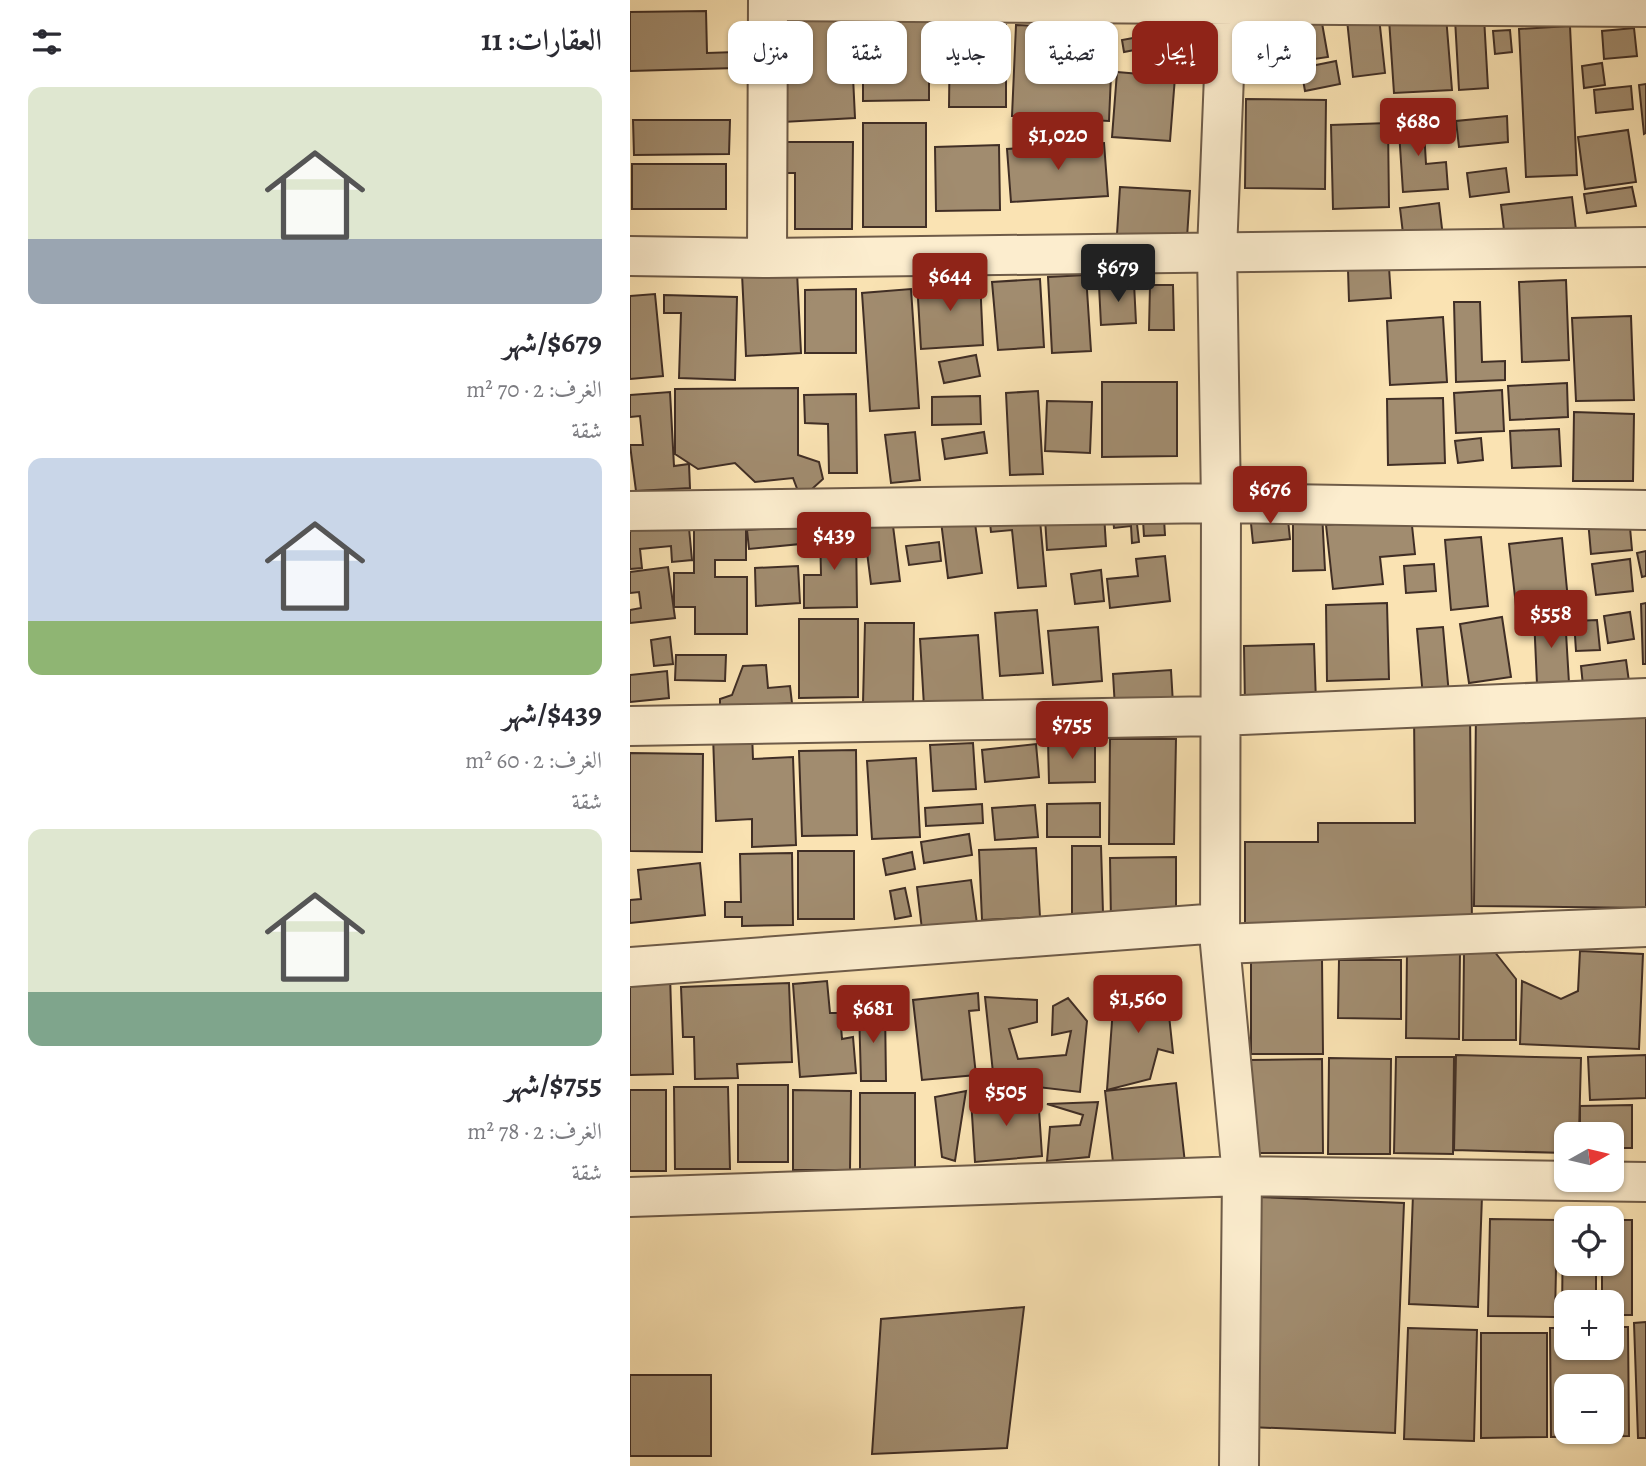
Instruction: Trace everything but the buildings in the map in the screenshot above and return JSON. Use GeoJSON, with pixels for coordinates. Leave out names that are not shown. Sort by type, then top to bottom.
{"type":"FeatureCollection","features":[{"type":"Feature","properties":{"kind":"street"},"geometry":{"type":"LineString","coordinates":[[767,258],[768,0],[1646,6]]}},
{"type":"Feature","properties":{"kind":"street"},"geometry":{"type":"LineString","coordinates":[[1227,3],[1217,251],[1221,503],[1220,934],[1242,1176],[1238,1466]]}},
{"type":"Feature","properties":{"kind":"street"},"geometry":{"type":"LineString","coordinates":[[630,256],[767,258],[1646,247]]}},
{"type":"Feature","properties":{"kind":"street"},"geometry":{"type":"LineString","coordinates":[[630,511],[1221,503],[1646,510]]}},
{"type":"Feature","properties":{"kind":"street"},"geometry":{"type":"LineString","coordinates":[[630,726],[1219,716],[1646,698]]}},
{"type":"Feature","properties":{"kind":"street"},"geometry":{"type":"LineString","coordinates":[[630,967],[1220,934],[1646,927]]}},
{"type":"Feature","properties":{"kind":"street"},"geometry":{"type":"LineString","coordinates":[[630,1197],[1242,1176],[1646,1182]]}}]}
